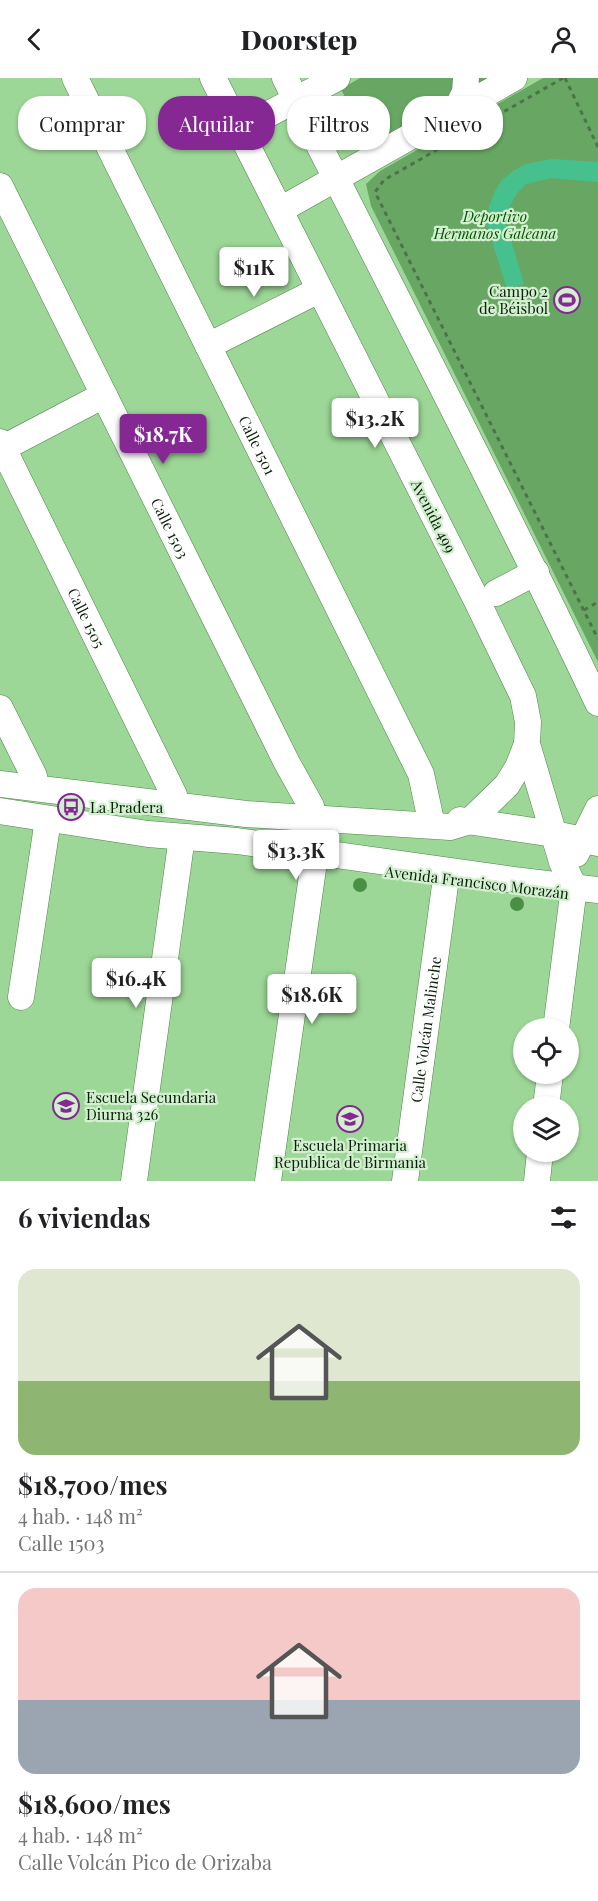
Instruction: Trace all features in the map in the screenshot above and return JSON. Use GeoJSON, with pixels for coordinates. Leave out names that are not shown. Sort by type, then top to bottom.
{"type":"FeatureCollection","features":[{"type":"Feature","properties":{"kind":"street","name":"Calle 1501"},"geometry":{"type":"LineString","coordinates":[[75,78],[421,774],[430,816]]}},
{"type":"Feature","properties":{"kind":"street","name":"Avenida 499"},"geometry":{"type":"LineString","coordinates":[[213,78],[223,96]]}},
{"type":"Feature","properties":{"kind":"street"},"geometry":{"type":"LineString","coordinates":[[275,101],[290,89],[337,78]]}},
{"type":"Feature","properties":{"kind":"street"},"geometry":{"type":"LineString","coordinates":[[463,96],[466,78]]}},
{"type":"Feature","properties":{"kind":"street"},"geometry":{"type":"LineString","coordinates":[[483,96],[514,78]]}},
{"type":"Feature","properties":{"kind":"street"},"geometry":{"type":"LineString","coordinates":[[290,89],[536,572],[598,703]]}},
{"type":"Feature","properties":{"kind":"street"},"geometry":{"type":"LineString","coordinates":[[280,210],[402,142]]}},
{"type":"Feature","properties":{"kind":"street","name":"Avenida 499"},"geometry":{"type":"LineString","coordinates":[[250,150],[523,696],[528,722],[527,744],[518,767],[507,785],[470,821]]}},
{"type":"Feature","properties":{"kind":"street","name":"Calle 1503"},"geometry":{"type":"LineString","coordinates":[[0,186],[287,763],[311,806]]}},
{"type":"Feature","properties":{"kind":"street"},"geometry":{"type":"LineString","coordinates":[[208,346],[319,290]]}},
{"type":"Feature","properties":{"kind":"street"},"geometry":{"type":"LineString","coordinates":[[2,445],[104,395]]}},
{"type":"Feature","properties":{"kind":"street","name":"Calle 1505"},"geometry":{"type":"LineString","coordinates":[[2,445],[174,795]]}},
{"type":"Feature","properties":{"kind":"street"},"geometry":{"type":"LineString","coordinates":[[496,593],[536,572]]}},
{"type":"Feature","properties":{"kind":"street"},"geometry":{"type":"LineString","coordinates":[[0,708],[34,776]]}},
{"type":"Feature","properties":{"kind":"street"},"geometry":{"type":"LineString","coordinates":[[527,744],[562,862],[582,887]]}},
{"type":"Feature","properties":{"kind":"street"},"geometry":{"type":"LineString","coordinates":[[0,772],[242,804],[311,806],[430,816],[554,834],[591,842]]}},
{"type":"Feature","properties":{"kind":"street"},"geometry":{"type":"LineString","coordinates":[[0,784],[246,814],[450,827],[470,821]]}},
{"type":"Feature","properties":{"kind":"street"},"geometry":{"type":"LineString","coordinates":[[558,1018],[598,808]]}},
{"type":"Feature","properties":{"kind":"street"},"geometry":{"type":"LineString","coordinates":[[0,811],[148,834],[237,841],[515,880],[582,887]]}},
{"type":"Feature","properties":{"kind":"street","name":"Avenida Francisco Morazán"},"geometry":{"type":"LineString","coordinates":[[0,819],[446,879],[582,887]]}},
{"type":"Feature","properties":{"kind":"street"},"geometry":{"type":"LineString","coordinates":[[21,996],[47,826]]}},
{"type":"Feature","properties":{"kind":"street"},"geometry":{"type":"LineString","coordinates":[[134,1181],[181,844]]}},
{"type":"Feature","properties":{"kind":"street"},"geometry":{"type":"LineString","coordinates":[[268,1181],[314,862]]}},
{"type":"Feature","properties":{"kind":"street","name":"Calle Volcán Malinche"},"geometry":{"type":"LineString","coordinates":[[405,1181],[446,879]]}},
{"type":"Feature","properties":{"kind":"street"},"geometry":{"type":"LineString","coordinates":[[537,1181],[539,1162]]}},
{"type":"Feature","properties":{"kind":"path"},"geometry":{"type":"LineString","coordinates":[[598,147],[564,78],[384,180],[375,192],[598,639]]}},
{"type":"Feature","properties":{"kind":"path"},"geometry":{"type":"LineString","coordinates":[[584,610],[598,602]]}},
{"type":"Feature","properties":{"kind":"green space"},"geometry":{"type":"Polygon","coordinates":[[[360,78],[491,78],[460,96],[402,96],[402,129],[390,136],[390,96],[344,96],[341,89],[360,78]]]}},
{"type":"Feature","properties":{"kind":"green space","name":"Deportivo Hermanos Galeana"},"geometry":{"type":"Polygon","coordinates":[[[543,78],[598,78],[598,662],[371,206],[366,184],[380,171],[417,150],[503,150],[503,101],[543,78]]]}},
{"type":"Feature","properties":{"kind":"building"},"geometry":{"type":"Polygon","coordinates":[[[552,159],[598,162],[598,182],[551,178],[526,184],[517,193],[505,220],[524,284],[507,289],[487,225],[489,207],[501,181],[513,171],[526,164],[552,159]]]}},
{"type":"Feature","properties":{"kind":"place","name":"Campo 2 de Béisbol"},"geometry":{"type":"Point","coordinates":[567,300]}},
{"type":"Feature","properties":{"kind":"place","name":"La Pradera"},"geometry":{"type":"Point","coordinates":[71,807]}},
{"type":"Feature","properties":{"kind":"place","name":"Escuela Secundaria Diurna 326"},"geometry":{"type":"Point","coordinates":[66,1106]}},
{"type":"Feature","properties":{"kind":"place","name":"Escuela Primaria Republica de Birmania"},"geometry":{"type":"Point","coordinates":[350,1119]}}]}
